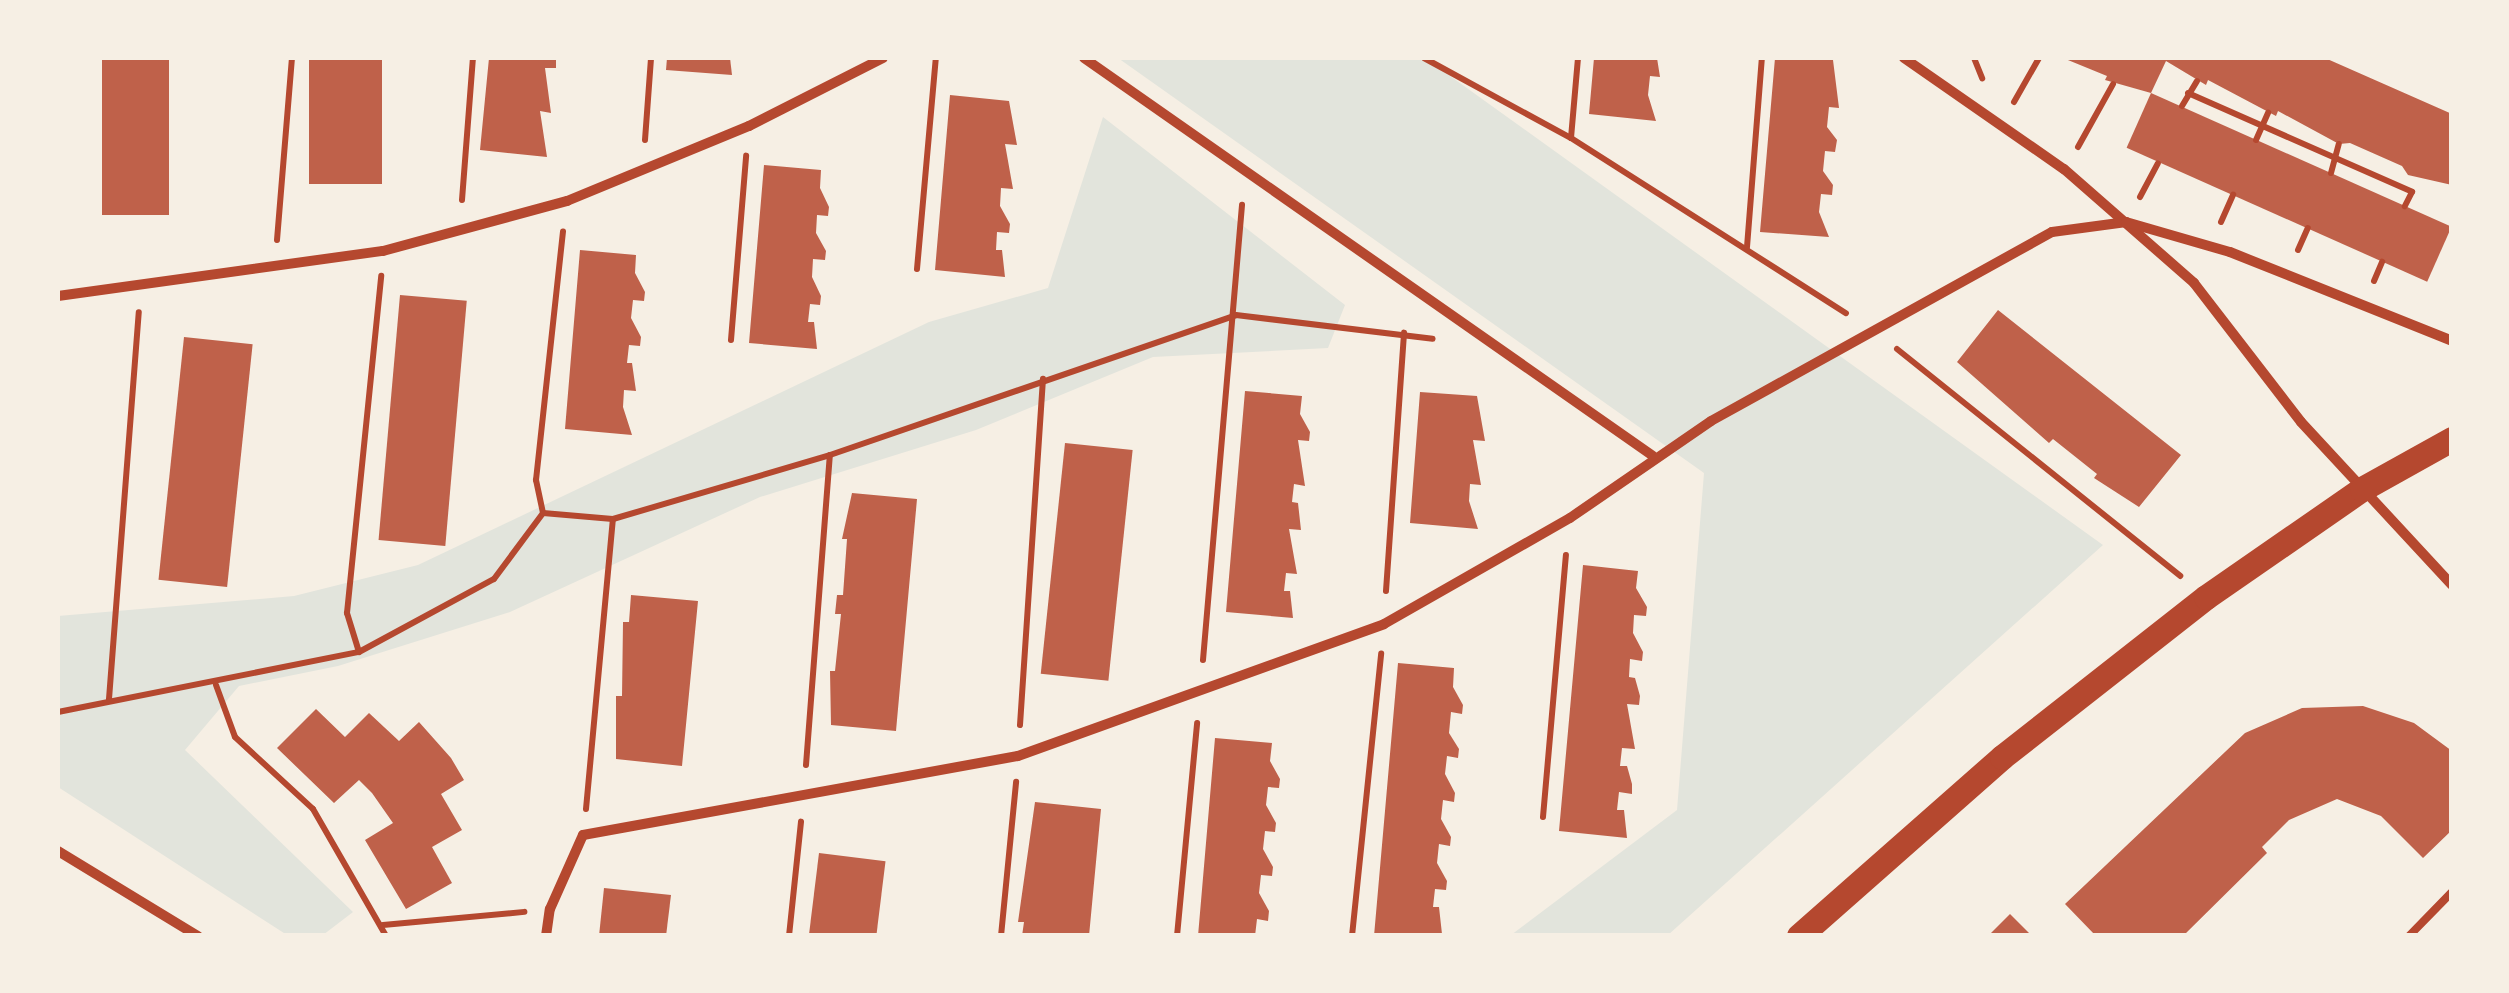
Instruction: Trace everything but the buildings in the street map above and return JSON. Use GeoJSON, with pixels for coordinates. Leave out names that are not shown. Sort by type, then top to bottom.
{"type":"FeatureCollection","features":[{"type":"Feature","properties":{"kind":"main road"},"geometry":{"type":"LineString","coordinates":[[1799,936],[2002,757],[2206,597],[2362,489],[2452,439]]}},
{"type":"Feature","properties":{"kind":"street"},"geometry":{"type":"LineString","coordinates":[[58,296],[274,271],[383,251],[566,201],[749,126],[883,58]]}},
{"type":"Feature","properties":{"kind":"street"},"geometry":{"type":"LineString","coordinates":[[1084,58],[1653,456]]}},
{"type":"Feature","properties":{"kind":"street"},"geometry":{"type":"LineString","coordinates":[[1904,58],[2064,169],[2194,283],[2362,489],[2452,584]]}},
{"type":"Feature","properties":{"kind":"street"},"geometry":{"type":"LineString","coordinates":[[546,936],[550,909],[583,835],[1018,756],[1200,694],[1384,624],[1570,518],[1653,456],[2052,232],[2126,222],[2230,252],[2452,341]]}},
{"type":"Feature","properties":{"kind":"street"},"geometry":{"type":"LineString","coordinates":[[58,851],[198,936]]}},
{"type":"Feature","properties":{"kind":"lane"},"geometry":{"type":"LineString","coordinates":[[2409,936],[2452,892]]}},
{"type":"Feature","properties":{"kind":"path"},"geometry":{"type":"LineString","coordinates":[[274,271],[292,58]]}},
{"type":"Feature","properties":{"kind":"path"},"geometry":{"type":"LineString","coordinates":[[459,231],[473,58]]}},
{"type":"Feature","properties":{"kind":"path"},"geometry":{"type":"LineString","coordinates":[[643,171],[651,58]]}},
{"type":"Feature","properties":{"kind":"path"},"geometry":{"type":"LineString","coordinates":[[917,269],[936,58]]}},
{"type":"Feature","properties":{"kind":"path"},"geometry":{"type":"LineString","coordinates":[[1424,58],[1571,138],[1876,333],[2206,597]]}},
{"type":"Feature","properties":{"kind":"path"},"geometry":{"type":"LineString","coordinates":[[1571,138],[1578,58]]}},
{"type":"Feature","properties":{"kind":"path"},"geometry":{"type":"LineString","coordinates":[[1747,247],[1762,58]]}},
{"type":"Feature","properties":{"kind":"path"},"geometry":{"type":"LineString","coordinates":[[2001,125],[2039,58]]}},
{"type":"Feature","properties":{"kind":"path"},"geometry":{"type":"LineString","coordinates":[[2182,106],[2197,80]]}},
{"type":"Feature","properties":{"kind":"path"},"geometry":{"type":"LineString","coordinates":[[2064,169],[2113,84]]}},
{"type":"Feature","properties":{"kind":"path"},"geometry":{"type":"LineString","coordinates":[[2188,94],[2412,192],[2406,206]]}},
{"type":"Feature","properties":{"kind":"path"},"geometry":{"type":"LineString","coordinates":[[2256,140],[2268,112]]}},
{"type":"Feature","properties":{"kind":"path"},"geometry":{"type":"LineString","coordinates":[[731,340],[749,126]]}},
{"type":"Feature","properties":{"kind":"path"},"geometry":{"type":"LineString","coordinates":[[2331,173],[2339,144]]}},
{"type":"Feature","properties":{"kind":"path"},"geometry":{"type":"LineString","coordinates":[[1177,936],[1236,315],[1244,168]]}},
{"type":"Feature","properties":{"kind":"path"},"geometry":{"type":"LineString","coordinates":[[2402,187],[2408,175]]}},
{"type":"Feature","properties":{"kind":"path"},"geometry":{"type":"LineString","coordinates":[[58,712],[108,699],[216,684],[359,652],[494,580],[543,512],[536,480],[566,201]]}},
{"type":"Feature","properties":{"kind":"path"},"geometry":{"type":"LineString","coordinates":[[359,652],[348,613],[383,251]]}},
{"type":"Feature","properties":{"kind":"path"},"geometry":{"type":"LineString","coordinates":[[108,699],[141,286]]}},
{"type":"Feature","properties":{"kind":"path"},"geometry":{"type":"LineString","coordinates":[[543,512],[612,519],[830,456],[1042,379],[1236,315],[1440,340]]}},
{"type":"Feature","properties":{"kind":"path"},"geometry":{"type":"LineString","coordinates":[[1001,936],[1018,756],[1042,379]]}},
{"type":"Feature","properties":{"kind":"path"},"geometry":{"type":"LineString","coordinates":[[789,936],[830,456]]}},
{"type":"Feature","properties":{"kind":"path"},"geometry":{"type":"LineString","coordinates":[[1543,817],[1570,518]]}},
{"type":"Feature","properties":{"kind":"path"},"geometry":{"type":"LineString","coordinates":[[583,835],[612,519]]}},
{"type":"Feature","properties":{"kind":"path"},"geometry":{"type":"LineString","coordinates":[[216,684],[235,737],[313,809],[386,936]]}},
{"type":"Feature","properties":{"kind":"path"},"geometry":{"type":"LineString","coordinates":[[383,925],[550,909]]}},
{"type":"Feature","properties":{"kind":"shaded area"},"geometry":{"type":"Polygon","coordinates":[[[1118,58],[1425,58],[2103,545],[1668,935],[1511,935],[1677,810],[1704,473],[1118,58]]]}},
{"type":"Feature","properties":{"kind":"shaded area"},"geometry":{"type":"Polygon","coordinates":[[[1103,117],[1345,305],[1328,348],[1153,357],[976,430],[760,497],[510,612],[338,666],[239,686],[185,750],[353,912],[323,935],[287,935],[58,787],[58,616],[294,596],[418,565],[929,322],[1048,288],[1103,117]]]}}]}
